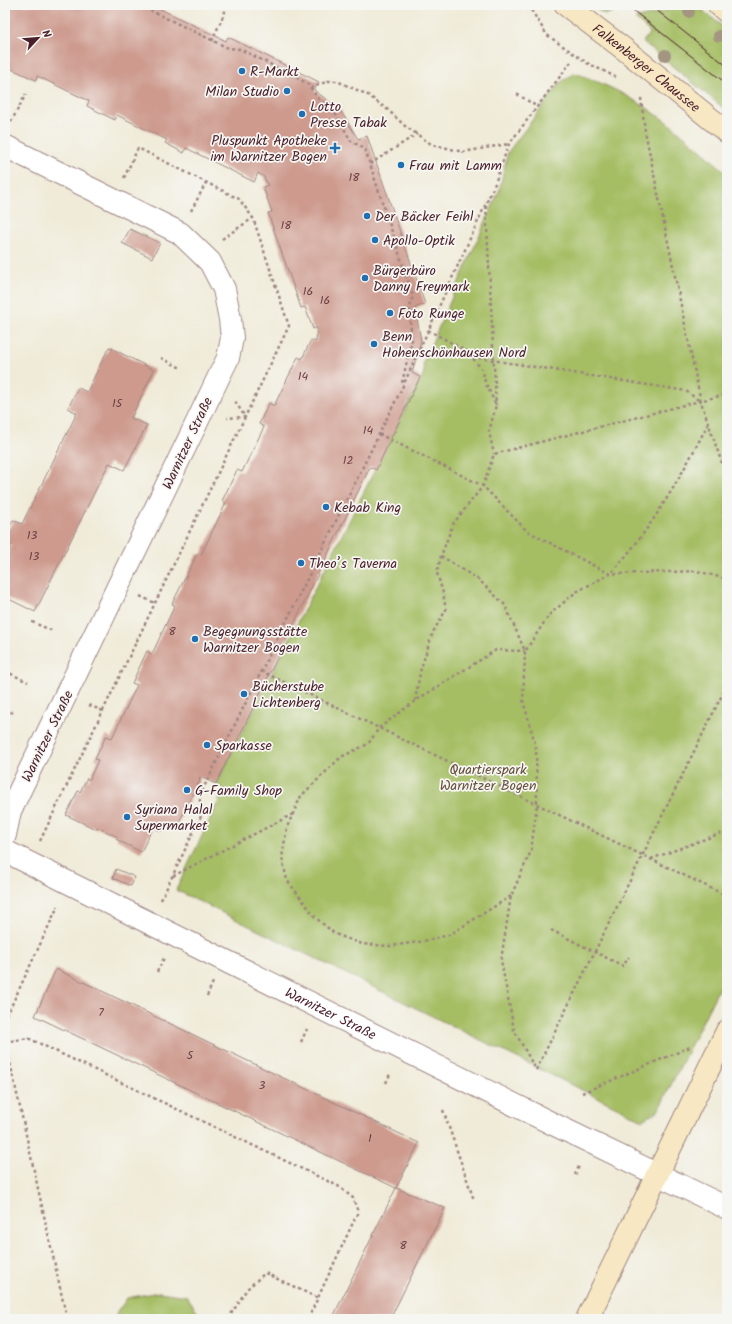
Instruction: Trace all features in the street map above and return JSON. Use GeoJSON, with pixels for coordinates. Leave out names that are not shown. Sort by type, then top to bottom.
{"type":"FeatureCollection","features":[{"type":"Feature","properties":{"kind":"street","name":"Falkenberger Chaussee"},"geometry":{"type":"LineString","coordinates":[[566,5],[624,49],[727,132]]}},
{"type":"Feature","properties":{"kind":"street"},"geometry":{"type":"LineString","coordinates":[[719,5],[727,12]]}},
{"type":"Feature","properties":{"kind":"street","name":"Warnitzer Straße"},"geometry":{"type":"LineString","coordinates":[[5,835],[10,811],[228,358],[232,338],[224,289],[210,262],[180,233],[7,137]]}},
{"type":"Feature","properties":{"kind":"street","name":"Warnitzer Straße"},"geometry":{"type":"LineString","coordinates":[[5,851],[551,1123],[658,1173],[727,1208]]}},
{"type":"Feature","properties":{"kind":"street"},"geometry":{"type":"LineString","coordinates":[[587,1319],[727,1032]]}},
{"type":"Feature","properties":{"kind":"path"},"geometry":{"type":"LineString","coordinates":[[139,5],[228,48],[240,49],[307,83],[321,102],[335,113],[351,140],[366,150],[413,296],[409,310],[412,339],[402,388]]}},
{"type":"Feature","properties":{"kind":"path"},"geometry":{"type":"LineString","coordinates":[[212,41],[228,5]]}},
{"type":"Feature","properties":{"kind":"path"},"geometry":{"type":"LineString","coordinates":[[150,923],[203,812],[199,797],[402,388],[486,204],[509,144],[536,106],[571,62]]}},
{"type":"Feature","properties":{"kind":"path"},"geometry":{"type":"LineString","coordinates":[[311,88],[328,81],[337,81],[362,92],[388,110],[431,144],[463,152],[509,144]]}},
{"type":"Feature","properties":{"kind":"path"},"geometry":{"type":"LineString","coordinates":[[7,137],[26,94]]}},
{"type":"Feature","properties":{"kind":"path"},"geometry":{"type":"LineString","coordinates":[[517,94],[536,106]]}},
{"type":"Feature","properties":{"kind":"path"},"geometry":{"type":"LineString","coordinates":[[641,98],[645,131],[701,402],[727,478]]}},
{"type":"Feature","properties":{"kind":"path"},"geometry":{"type":"LineString","coordinates":[[370,164],[417,134]]}},
{"type":"Feature","properties":{"kind":"path"},"geometry":{"type":"LineString","coordinates":[[180,233],[207,181]]}},
{"type":"Feature","properties":{"kind":"path"},"geometry":{"type":"LineString","coordinates":[[415,701],[421,668],[433,632],[446,610],[437,572],[441,556],[453,524],[483,486],[494,454],[489,432],[496,405],[486,204]]}},
{"type":"Feature","properties":{"kind":"path"},"geometry":{"type":"LineString","coordinates":[[220,240],[253,218]]}},
{"type":"Feature","properties":{"kind":"path"},"geometry":{"type":"LineString","coordinates":[[428,330],[468,352],[473,357],[483,371],[485,382],[496,405]]}},
{"type":"Feature","properties":{"kind":"path"},"geometry":{"type":"LineString","coordinates":[[473,357],[686,391],[701,402]]}},
{"type":"Feature","properties":{"kind":"path"},"geometry":{"type":"LineString","coordinates":[[161,358],[181,368]]}},
{"type":"Feature","properties":{"kind":"path"},"geometry":{"type":"LineString","coordinates":[[29,863],[244,417],[234,399],[214,385]]}},
{"type":"Feature","properties":{"kind":"path"},"geometry":{"type":"LineString","coordinates":[[494,454],[701,402],[727,394]]}},
{"type":"Feature","properties":{"kind":"path"},"geometry":{"type":"LineString","coordinates":[[525,651],[549,615],[576,592],[610,574],[631,551],[673,491],[708,424]]}},
{"type":"Feature","properties":{"kind":"path"},"geometry":{"type":"LineString","coordinates":[[379,434],[483,486],[527,531],[610,574],[697,571],[727,579]]}},
{"type":"Feature","properties":{"kind":"path"},"geometry":{"type":"LineString","coordinates":[[441,556],[478,580],[504,605],[525,651],[523,700],[536,747],[537,804],[531,851],[511,896],[501,960],[514,1030],[536,1070],[727,685]]}},
{"type":"Feature","properties":{"kind":"path"},"geometry":{"type":"LineString","coordinates":[[138,595],[155,603]]}},
{"type":"Feature","properties":{"kind":"path"},"geometry":{"type":"LineString","coordinates":[[32,622],[53,631]]}},
{"type":"Feature","properties":{"kind":"path"},"geometry":{"type":"LineString","coordinates":[[511,896],[449,935],[419,942],[390,946],[362,944],[335,934],[316,918],[286,880],[282,858],[287,827],[301,796],[341,757],[368,744],[379,728],[415,701],[496,650],[525,651]]}},
{"type":"Feature","properties":{"kind":"path"},"geometry":{"type":"LineString","coordinates":[[5,671],[28,682]]}},
{"type":"Feature","properties":{"kind":"path"},"geometry":{"type":"LineString","coordinates":[[261,671],[727,896]]}},
{"type":"Feature","properties":{"kind":"path"},"geometry":{"type":"LineString","coordinates":[[82,701],[103,712]]}},
{"type":"Feature","properties":{"kind":"path"},"geometry":{"type":"LineString","coordinates":[[5,709],[13,713]]}},
{"type":"Feature","properties":{"kind":"path"},"geometry":{"type":"LineString","coordinates":[[172,876],[293,814]]}},
{"type":"Feature","properties":{"kind":"path"},"geometry":{"type":"LineString","coordinates":[[650,859],[727,831]]}},
{"type":"Feature","properties":{"kind":"path"},"geometry":{"type":"LineString","coordinates":[[5,1014],[8,1013],[50,920],[70,884]]}},
{"type":"Feature","properties":{"kind":"path"},"geometry":{"type":"LineString","coordinates":[[551,930],[624,966],[629,957]]}},
{"type":"Feature","properties":{"kind":"path"},"geometry":{"type":"LineString","coordinates":[[67,1319],[5,1041],[28,1038],[338,1186],[353,1198],[358,1212],[308,1319]]}},
{"type":"Feature","properties":{"kind":"path"},"geometry":{"type":"LineString","coordinates":[[582,1093],[692,1046]]}},
{"type":"Feature","properties":{"kind":"path"},"geometry":{"type":"LineString","coordinates":[[443,1110],[474,1200]]}},
{"type":"Feature","properties":{"kind":"path"},"geometry":{"type":"LineString","coordinates":[[228,1319],[247,1289],[264,1273],[318,1298]]}},
{"type":"Feature","properties":{"kind":"green space"},"geometry":{"type":"Polygon","coordinates":[[[591,5],[629,5],[605,15],[591,5]]]}},
{"type":"Feature","properties":{"kind":"green space"},"geometry":{"type":"Polygon","coordinates":[[[670,5],[696,5],[727,30],[727,111],[643,42],[650,32],[635,19],[666,11],[670,5]]]}},
{"type":"Feature","properties":{"kind":"green space","name":"Quartierspark Warnitzer Bogen"},"geometry":{"type":"Polygon","coordinates":[[[575,73],[616,90],[645,107],[673,127],[727,173],[727,972],[658,1111],[643,1120],[176,890],[224,790],[216,784],[424,373],[423,363],[499,191],[508,152],[561,82],[575,73]]]}},
{"type":"Feature","properties":{"kind":"green space"},"geometry":{"type":"Polygon","coordinates":[[[159,1292],[187,1296],[202,1319],[113,1319],[127,1298],[159,1292]]]}},
{"type":"Feature","properties":{"kind":"building"},"geometry":{"type":"Polygon","coordinates":[[[5,5],[152,5],[226,41],[228,37],[319,82],[314,90],[340,110],[358,139],[367,136],[425,304],[415,308],[421,341],[412,373],[420,377],[376,470],[370,467],[216,784],[200,777],[200,780],[178,824],[160,831],[153,827],[141,852],[116,839],[118,837],[97,827],[96,829],[66,815],[78,791],[80,792],[87,778],[89,780],[98,760],[95,759],[106,736],[112,738],[137,685],[132,683],[147,651],[152,654],[175,605],[172,604],[197,554],[201,555],[226,503],[222,501],[237,470],[242,472],[264,427],[259,424],[269,403],[274,406],[298,357],[302,359],[311,340],[316,342],[317,327],[313,329],[305,307],[301,308],[268,213],[272,212],[263,187],[268,185],[264,177],[258,173],[254,182],[186,148],[184,153],[165,143],[167,140],[117,115],[115,120],[87,106],[89,101],[37,76],[36,80],[5,66],[5,5]]]}},
{"type":"Feature","properties":{"kind":"building"},"geometry":{"type":"Polygon","coordinates":[[[130,229],[160,243],[152,258],[122,243],[130,229]]]}},
{"type":"Feature","properties":{"kind":"building"},"geometry":{"type":"Polygon","coordinates":[[[109,347],[154,370],[131,418],[147,425],[124,470],[109,463],[35,612],[5,597],[5,560],[12,545],[5,542],[5,536],[13,520],[22,524],[77,413],[68,408],[78,388],[87,392],[109,347]]]}},
{"type":"Feature","properties":{"kind":"building"},"geometry":{"type":"Polygon","coordinates":[[[116,869],[135,877],[131,886],[113,878],[116,869]]]}},
{"type":"Feature","properties":{"kind":"building"},"geometry":{"type":"Polygon","coordinates":[[[56,969],[419,1143],[396,1188],[35,1016],[56,969]]]}},
{"type":"Feature","properties":{"kind":"building"},"geometry":{"type":"Polygon","coordinates":[[[396,1188],[445,1208],[390,1319],[332,1319],[396,1188]]]}},
{"type":"Feature","properties":{"kind":"tram line"},"geometry":{"type":"LineString","coordinates":[[626,5],[727,84]]}},
{"type":"Feature","properties":{"kind":"tram line"},"geometry":{"type":"LineString","coordinates":[[650,5],[727,66]]}},
{"type":"Feature","properties":{"kind":"place","name":"R-Markt"},"geometry":{"type":"Point","coordinates":[242,71]}},
{"type":"Feature","properties":{"kind":"place","name":"Milan Studio"},"geometry":{"type":"Point","coordinates":[287,91]}},
{"type":"Feature","properties":{"kind":"place","name":"Lotto Presse Tabak"},"geometry":{"type":"Point","coordinates":[302,114]}},
{"type":"Feature","properties":{"kind":"place","name":"Pluspunkt Apotheke im Warnitzer Bogen"},"geometry":{"type":"Point","coordinates":[335,148]}},
{"type":"Feature","properties":{"kind":"place","name":"Frau mit Lamm"},"geometry":{"type":"Point","coordinates":[401,165]}},
{"type":"Feature","properties":{"kind":"place","name":"Der Bäcker Feihl"},"geometry":{"type":"Point","coordinates":[367,216]}},
{"type":"Feature","properties":{"kind":"place","name":"Apollo-Optik"},"geometry":{"type":"Point","coordinates":[375,240]}},
{"type":"Feature","properties":{"kind":"place","name":"Bürgerbüro Danny Freymark"},"geometry":{"type":"Point","coordinates":[365,278]}},
{"type":"Feature","properties":{"kind":"place","name":"Foto Runge"},"geometry":{"type":"Point","coordinates":[390,313]}},
{"type":"Feature","properties":{"kind":"place","name":"Benn Hohenschönhausen Nord"},"geometry":{"type":"Point","coordinates":[374,344]}},
{"type":"Feature","properties":{"kind":"place","name":"Kebab King"},"geometry":{"type":"Point","coordinates":[326,507]}},
{"type":"Feature","properties":{"kind":"place","name":"Theo’s Taverna"},"geometry":{"type":"Point","coordinates":[301,563]}},
{"type":"Feature","properties":{"kind":"place","name":"Begegnungsstätte Warnitzer Bogen"},"geometry":{"type":"Point","coordinates":[195,639]}},
{"type":"Feature","properties":{"kind":"place","name":"Bücherstube Lichtenberg"},"geometry":{"type":"Point","coordinates":[244,694]}},
{"type":"Feature","properties":{"kind":"place","name":"Sparkasse"},"geometry":{"type":"Point","coordinates":[207,745]}},
{"type":"Feature","properties":{"kind":"place","name":"G-Family Shop"},"geometry":{"type":"Point","coordinates":[187,790]}},
{"type":"Feature","properties":{"kind":"place","name":"Syriana Halal Supermarket"},"geometry":{"type":"Point","coordinates":[127,817]}}]}
